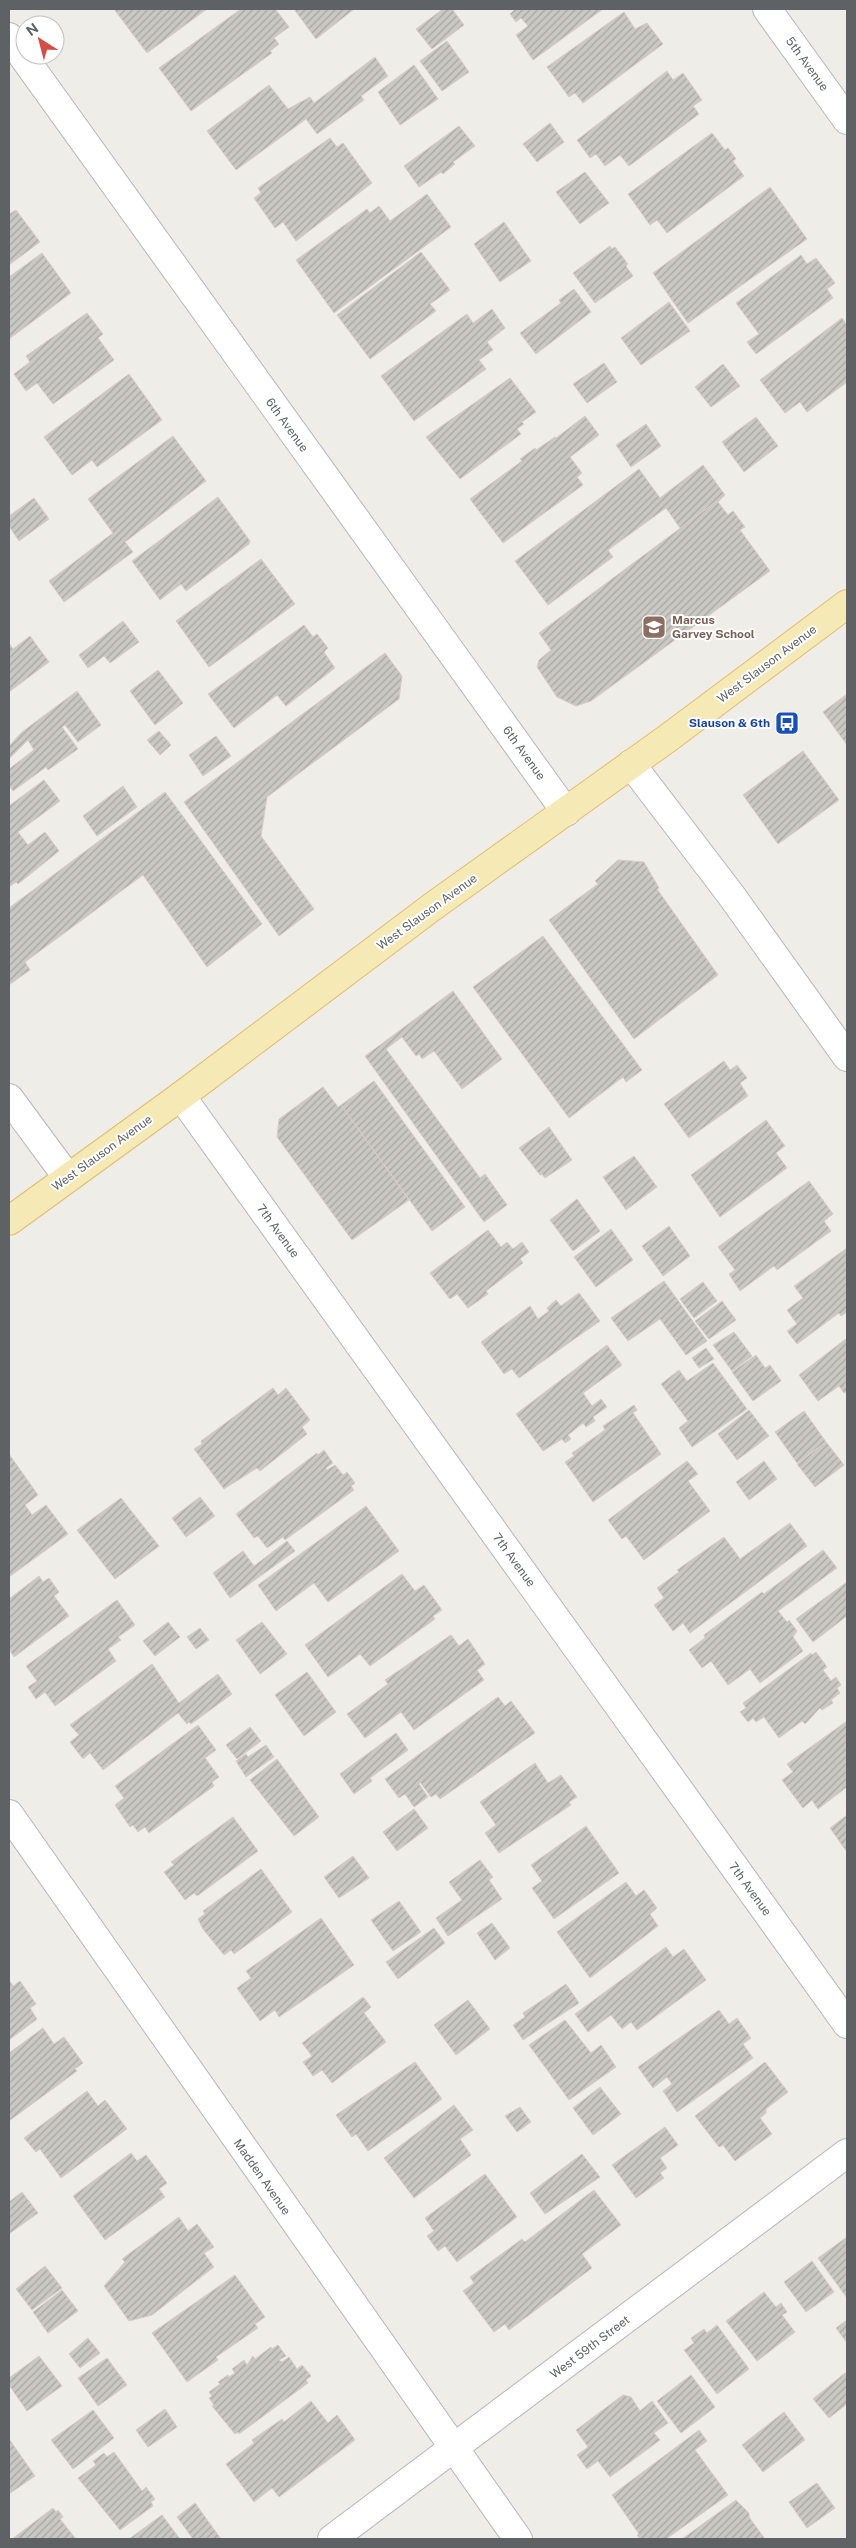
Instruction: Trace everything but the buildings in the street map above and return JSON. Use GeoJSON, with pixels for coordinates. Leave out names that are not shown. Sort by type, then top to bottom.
{"type":"FeatureCollection","features":[{"type":"Feature","properties":{"kind":"main road","name":"West Slauson Avenue"},"geometry":{"type":"LineString","coordinates":[[9,1221],[181,1096],[432,907],[566,812],[847,604]]}},
{"type":"Feature","properties":{"kind":"street","name":"5th Avenue"},"geometry":{"type":"LineString","coordinates":[[767,9],[847,120]]}},
{"type":"Feature","properties":{"kind":"street","name":"6th Avenue"},"geometry":{"type":"LineString","coordinates":[[9,38],[566,812]]}},
{"type":"Feature","properties":{"kind":"street"},"geometry":{"type":"LineString","coordinates":[[631,764],[731,895],[847,1058]]}},
{"type":"Feature","properties":{"kind":"street","name":"7th Avenue"},"geometry":{"type":"LineString","coordinates":[[181,1096],[847,2024]]}},
{"type":"Feature","properties":{"kind":"street"},"geometry":{"type":"LineString","coordinates":[[9,1098],[68,1178]]}},
{"type":"Feature","properties":{"kind":"street","name":"Madden Avenue"},"geometry":{"type":"LineString","coordinates":[[9,1814],[453,2450],[518,2539]]}},
{"type":"Feature","properties":{"kind":"street","name":"West 59th Street"},"geometry":{"type":"LineString","coordinates":[[332,2539],[847,2153]]}},
{"type":"Feature","properties":{"kind":"place","name":"Marcus Garvey School"},"geometry":{"type":"Point","coordinates":[654,627]}},
{"type":"Feature","properties":{"kind":"place","name":"Slauson & 6th"},"geometry":{"type":"Point","coordinates":[787,723]}}]}
